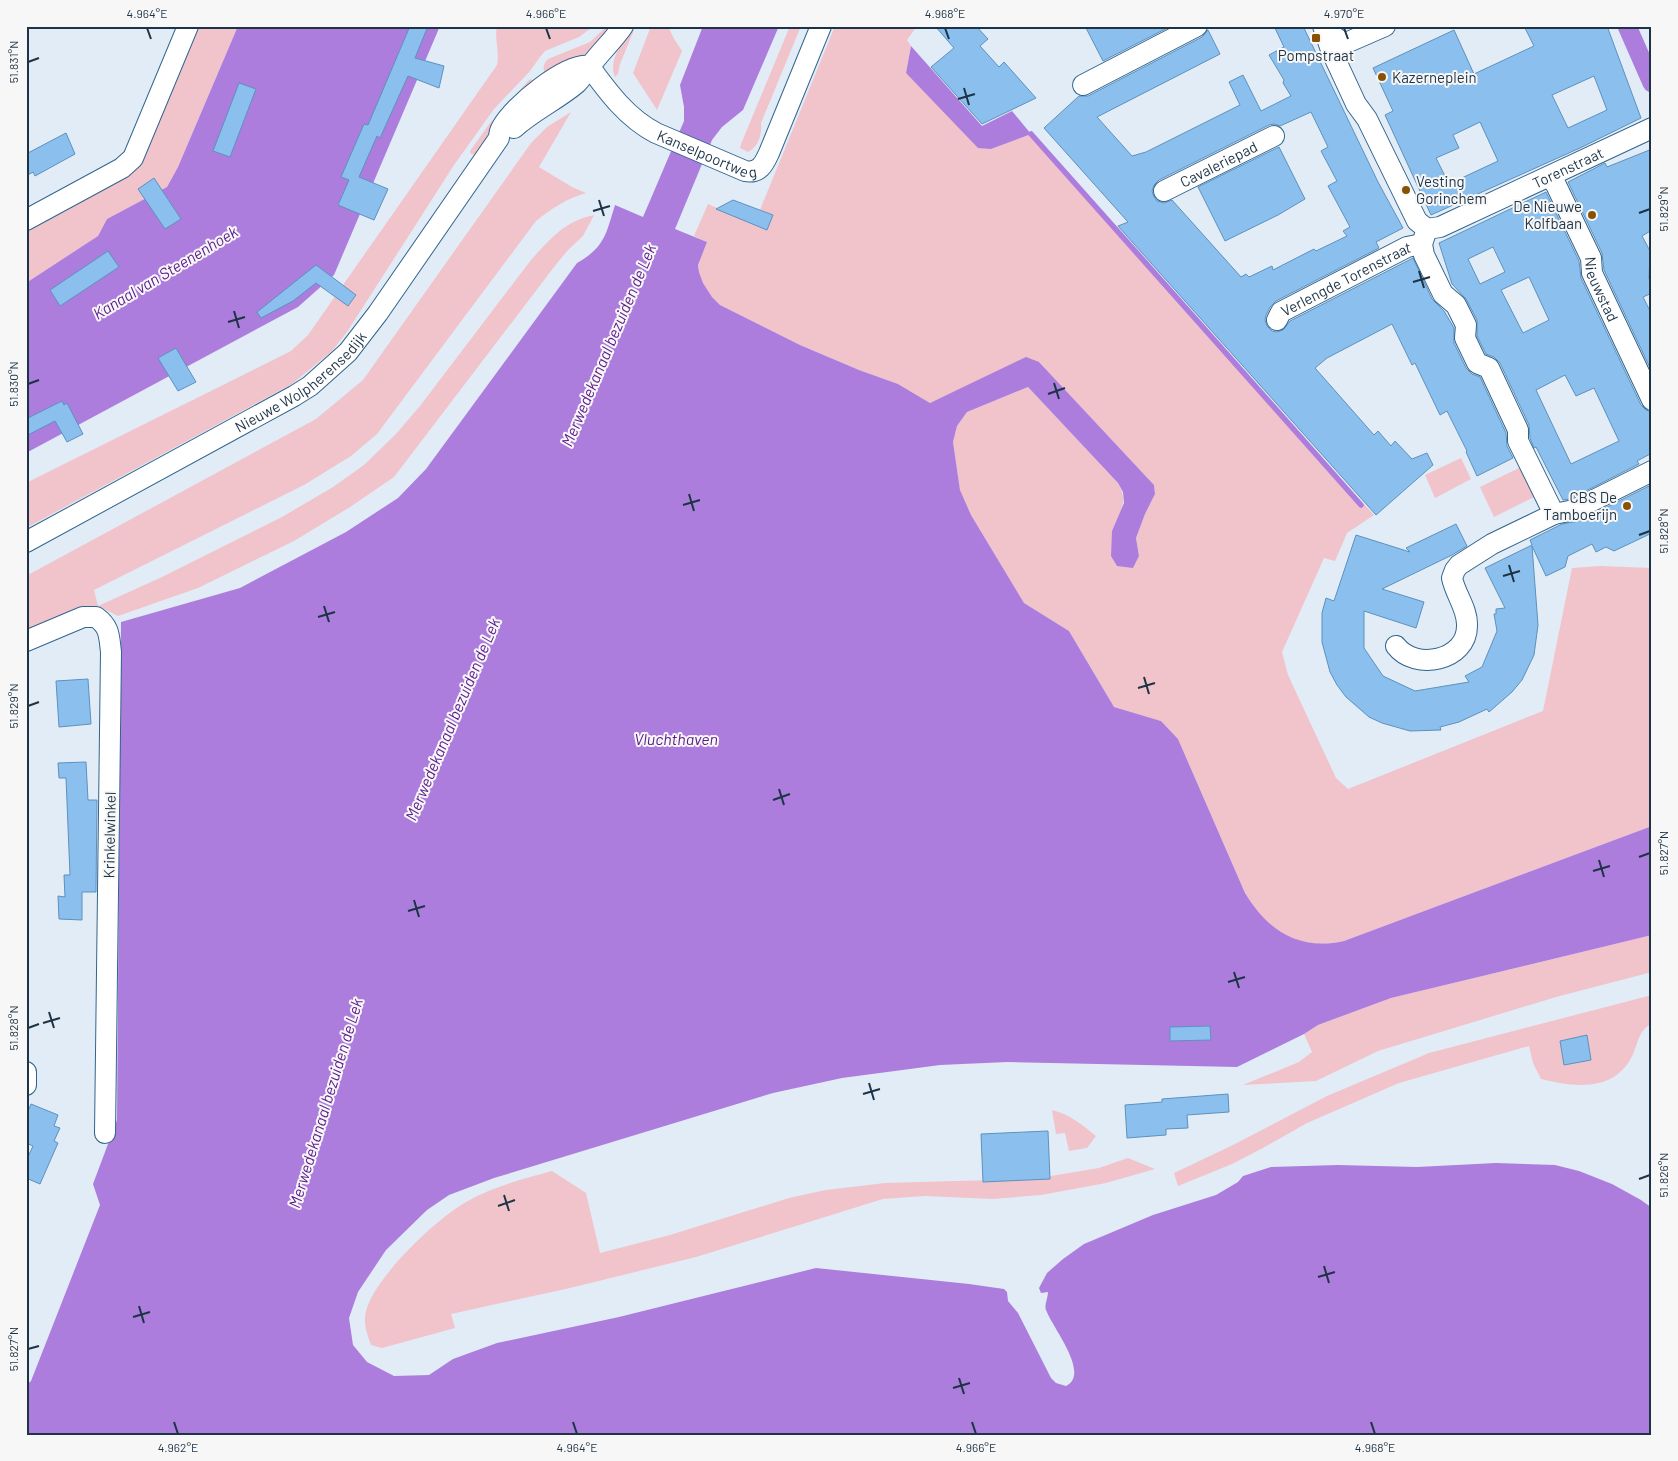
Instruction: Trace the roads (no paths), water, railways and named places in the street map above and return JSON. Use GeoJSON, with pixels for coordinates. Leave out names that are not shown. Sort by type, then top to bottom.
{"type":"FeatureCollection","features":[{"type":"Feature","properties":{"kind":"street"},"geometry":{"type":"LineString","coordinates":[[26,220],[122,168],[133,158],[188,26]]}},
{"type":"Feature","properties":{"kind":"street"},"geometry":{"type":"LineString","coordinates":[[589,66],[623,26]]}},
{"type":"Feature","properties":{"kind":"street","name":"Kanselpoortweg"},"geometry":{"type":"LineString","coordinates":[[589,66],[608,92],[631,116],[649,129],[749,172],[760,168],[769,153],[821,26]]}},
{"type":"Feature","properties":{"kind":"street"},"geometry":{"type":"LineString","coordinates":[[1083,85],[1197,26]]}},
{"type":"Feature","properties":{"kind":"street"},"geometry":{"type":"LineString","coordinates":[[1324,29],[1346,43],[1385,26]]}},
{"type":"Feature","properties":{"kind":"street"},"geometry":{"type":"LineString","coordinates":[[1324,29],[1331,50],[1356,104],[1367,120],[1417,221],[1424,237],[1424,255],[1443,294],[1456,305],[1466,325],[1465,338],[1477,363],[1488,368],[1518,430],[1518,441],[1554,514]]}},
{"type":"Feature","properties":{"kind":"street","name":"Nieuwe Wolpherensedijk"},"geometry":{"type":"LineString","coordinates":[[26,542],[294,396],[326,373],[348,352],[378,313],[498,138],[501,128],[510,115],[546,84],[576,67],[589,66]]}},
{"type":"Feature","properties":{"kind":"street","name":"Torenstraat"},"geometry":{"type":"LineString","coordinates":[[1424,237],[1440,227],[1652,128]]}},
{"type":"Feature","properties":{"kind":"street","name":"Cavaleriepad"},"geometry":{"type":"LineString","coordinates":[[1164,191],[1274,136]]}},
{"type":"Feature","properties":{"kind":"street","name":"Nieuwstad"},"geometry":{"type":"LineString","coordinates":[[1550,177],[1556,185],[1591,258],[1592,273],[1652,400]]}},
{"type":"Feature","properties":{"kind":"street","name":"Verlengde Torenstraat"},"geometry":{"type":"LineString","coordinates":[[1277,320],[1281,312],[1424,237]]}},
{"type":"Feature","properties":{"kind":"street"},"geometry":{"type":"LineString","coordinates":[[1396,646],[1404,653],[1420,660],[1435,659],[1454,651],[1464,638],[1468,625],[1452,578],[1455,570],[1460,565],[1492,544],[1554,514],[1574,510],[1652,472]]}},
{"type":"Feature","properties":{"kind":"street","name":"Krinkelwinkel"},"geometry":{"type":"LineString","coordinates":[[26,641],[83,617],[96,617],[106,626],[108,632],[111,652],[105,1132]]}},
{"type":"Feature","properties":{"kind":"street"},"geometry":{"type":"LineString","coordinates":[[26,1072],[26,1085]]}},
{"type":"Feature","properties":{"kind":"water","name":"Kanaal van Steenenhoek"},"geometry":{"type":"Polygon","coordinates":[[[238,26],[440,26],[334,275],[298,307],[26,453],[26,283],[98,236],[107,219],[167,187],[178,167],[238,26]]]}},
{"type":"Feature","properties":{"kind":"water","name":"Vluchthaven"},"geometry":{"type":"Polygon","coordinates":[[[703,26],[779,26],[743,110],[722,127],[712,140],[675,229],[707,242],[698,265],[703,283],[712,297],[720,305],[800,345],[898,384],[930,403],[1026,357],[1039,362],[1154,485],[1155,494],[1136,538],[1139,556],[1133,568],[1117,566],[1111,556],[1112,531],[1124,503],[1123,492],[1118,483],[1028,387],[967,412],[957,426],[953,442],[960,490],[971,515],[1024,603],[1069,631],[1114,707],[1161,721],[1178,739],[1245,893],[1264,918],[1286,935],[1299,940],[1313,943],[1344,941],[1652,826],[1652,935],[1391,998],[1318,1025],[1304,1034],[1237,1067],[1007,1062],[940,1065],[842,1078],[773,1093],[494,1178],[449,1195],[427,1210],[386,1250],[358,1292],[349,1318],[353,1345],[367,1362],[394,1376],[429,1375],[453,1359],[497,1343],[619,1317],[816,1268],[1004,1289],[1007,1292],[1008,1301],[1018,1313],[1051,1378],[1056,1383],[1066,1386],[1073,1380],[1072,1361],[1046,1310],[1048,1292],[1041,1293],[1039,1288],[1047,1273],[1084,1244],[1153,1215],[1216,1195],[1238,1182],[1243,1176],[1271,1167],[1338,1165],[1417,1167],[1496,1163],[1555,1165],[1579,1171],[1612,1184],[1652,1208],[1652,1435],[26,1435],[26,1385],[31,1381],[100,1205],[93,1184],[117,1120],[121,622],[240,588],[346,532],[398,498],[426,469],[577,263],[599,245],[606,232],[615,205],[643,217],[684,121],[684,107],[680,85],[703,26]]]}},
{"type":"Feature","properties":{"kind":"water"},"geometry":{"type":"Polygon","coordinates":[[[911,46],[982,126],[1012,111],[1031,134],[991,149],[978,148],[906,73],[911,46]]]}},
{"type":"Feature","properties":{"kind":"waterway"},"geometry":{"type":"LineString","coordinates":[[1627,26],[1652,83]]}},
{"type":"Feature","properties":{"kind":"waterway"},"geometry":{"type":"LineString","coordinates":[[1031,134],[1361,505]]}},
{"type":"Feature","properties":{"kind":"place","name":"Pompstraat"},"geometry":{"type":"Point","coordinates":[1316,38]}},
{"type":"Feature","properties":{"kind":"place","name":"Kazerneplein"},"geometry":{"type":"Point","coordinates":[1382,77]}},
{"type":"Feature","properties":{"kind":"place","name":"Vesting Gorinchem"},"geometry":{"type":"Point","coordinates":[1406,190]}},
{"type":"Feature","properties":{"kind":"place","name":"De Nieuwe Kolfbaan"},"geometry":{"type":"Point","coordinates":[1592,215]}},
{"type":"Feature","properties":{"kind":"place","name":"CBS De Tamboerijn"},"geometry":{"type":"Point","coordinates":[1627,506]}},
{"type":"Feature","properties":{"kind":"water label","name":"Merwedekanaal bezuiden de Lek"},"geometry":{"type":"Point","coordinates":[608,345]}},
{"type":"Feature","properties":{"kind":"water label","name":"Merwedekanaal bezuiden de Lek"},"geometry":{"type":"Point","coordinates":[452,719]}},
{"type":"Feature","properties":{"kind":"water label","name":"Merwedekanaal bezuiden de Lek"},"geometry":{"type":"Point","coordinates":[325,1103]}}]}
